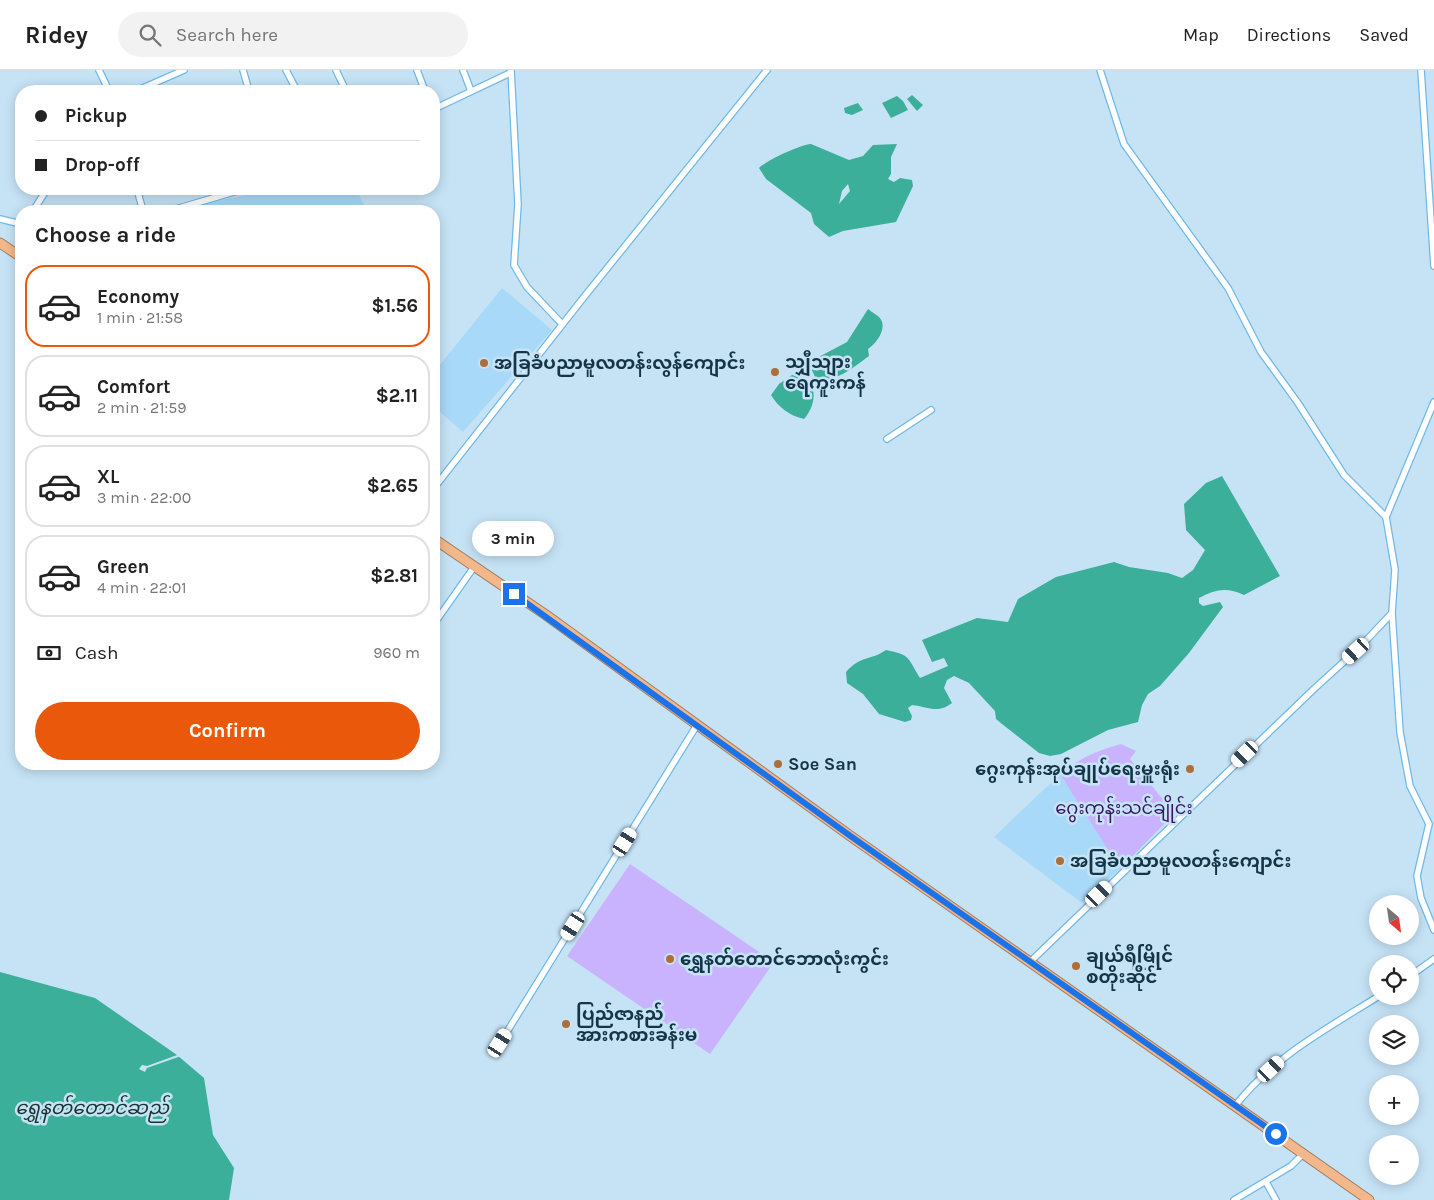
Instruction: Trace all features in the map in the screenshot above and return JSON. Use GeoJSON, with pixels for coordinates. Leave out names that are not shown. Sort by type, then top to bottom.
{"type":"FeatureCollection","features":[{"type":"Feature","properties":{"kind":"highway"},"geometry":{"type":"LineString","coordinates":[[0,243],[15,253]]}},
{"type":"Feature","properties":{"kind":"highway"},"geometry":{"type":"LineString","coordinates":[[440,543],[849,835],[1369,1200]]}},
{"type":"Feature","properties":{"kind":"street"},"geometry":{"type":"LineString","coordinates":[[99,70],[106,85]]}},
{"type":"Feature","properties":{"kind":"street"},"geometry":{"type":"LineString","coordinates":[[150,85],[184,70]]}},
{"type":"Feature","properties":{"kind":"street"},"geometry":{"type":"LineString","coordinates":[[243,70],[247,85]]}},
{"type":"Feature","properties":{"kind":"street"},"geometry":{"type":"LineString","coordinates":[[286,70],[294,85]]}},
{"type":"Feature","properties":{"kind":"street"},"geometry":{"type":"LineString","coordinates":[[336,70],[343,85]]}},
{"type":"Feature","properties":{"kind":"street"},"geometry":{"type":"LineString","coordinates":[[417,70],[423,85]]}},
{"type":"Feature","properties":{"kind":"street"},"geometry":{"type":"LineString","coordinates":[[463,70],[471,91]]}},
{"type":"Feature","properties":{"kind":"street"},"geometry":{"type":"LineString","coordinates":[[440,480],[562,324],[767,70]]}},
{"type":"Feature","properties":{"kind":"street"},"geometry":{"type":"LineString","coordinates":[[1100,70],[1124,144],[1228,288],[1261,352],[1298,403],[1344,475],[1386,517]]}},
{"type":"Feature","properties":{"kind":"street"},"geometry":{"type":"LineString","coordinates":[[1421,70],[1431,150],[1434,266]]}},
{"type":"Feature","properties":{"kind":"street"},"geometry":{"type":"LineString","coordinates":[[440,106],[510,72],[518,204],[514,265],[527,287],[562,324]]}},
{"type":"Feature","properties":{"kind":"street"},"geometry":{"type":"LineString","coordinates":[[189,205],[224,195]]}},
{"type":"Feature","properties":{"kind":"street"},"geometry":{"type":"LineString","coordinates":[[0,219],[15,223]]}},
{"type":"Feature","properties":{"kind":"street"},"geometry":{"type":"LineString","coordinates":[[1434,402],[1386,517],[1395,570],[1392,613],[1395,672],[1402,741],[1410,786],[1429,824],[1417,876],[1421,898],[1434,930]]}},
{"type":"Feature","properties":{"kind":"street"},"geometry":{"type":"LineString","coordinates":[[887,439],[931,410]]}},
{"type":"Feature","properties":{"kind":"street"},"geometry":{"type":"LineString","coordinates":[[440,615],[474,567]]}},
{"type":"Feature","properties":{"kind":"street"},"geometry":{"type":"LineString","coordinates":[[1031,961],[1314,688],[1359,648],[1392,613]]}},
{"type":"Feature","properties":{"kind":"street"},"geometry":{"type":"LineString","coordinates":[[500,1043],[697,725]]}},
{"type":"Feature","properties":{"kind":"street"},"geometry":{"type":"LineString","coordinates":[[1419,970],[1434,959]]}},
{"type":"Feature","properties":{"kind":"street"},"geometry":{"type":"LineString","coordinates":[[1235,1106],[1246,1092],[1283,1057],[1369,1002]]}},
{"type":"Feature","properties":{"kind":"street"},"geometry":{"type":"LineString","coordinates":[[1234,1200],[1291,1166],[1304,1153]]}},
{"type":"Feature","properties":{"kind":"street"},"geometry":{"type":"LineString","coordinates":[[1266,1182],[1276,1200]]}},
{"type":"Feature","properties":{"kind":"shaded area"},"geometry":{"type":"Polygon","coordinates":[[[246,195],[359,195],[364,205],[198,205],[246,195]]]}},
{"type":"Feature","properties":{"kind":"shaded area"},"geometry":{"type":"Polygon","coordinates":[[[502,288],[552,330],[463,432],[440,412],[440,365],[502,288]]]}},
{"type":"Feature","properties":{"kind":"shaded area"},"geometry":{"type":"Polygon","coordinates":[[[1060,774],[1120,869],[1082,903],[994,837],[1060,774]]]}},
{"type":"Feature","properties":{"kind":"green space","name":"ဂွေးကုန်းသင်ချိုင်း"},"geometry":{"type":"Polygon","coordinates":[[[1121,744],[1136,751],[1130,759],[1165,802],[1161,807],[1169,819],[1120,869],[1060,774],[1089,756],[1121,744]]]}},
{"type":"Feature","properties":{"kind":"green space","name":"ရွှေနတ်တောင်ဘောလုံးကွင်း"},"geometry":{"type":"Polygon","coordinates":[[[630,864],[774,962],[710,1054],[567,956],[630,864]]]}},
{"type":"Feature","properties":{"kind":"water"},"geometry":{"type":"Polygon","coordinates":[[[912,95],[923,105],[917,111],[907,99],[912,95]]]}},
{"type":"Feature","properties":{"kind":"water"},"geometry":{"type":"Polygon","coordinates":[[[897,96],[903,101],[908,110],[891,118],[882,103],[897,96]]]}},
{"type":"Feature","properties":{"kind":"water"},"geometry":{"type":"Polygon","coordinates":[[[858,103],[863,110],[852,115],[845,113],[844,108],[858,103]]]}},
{"type":"Feature","properties":{"kind":"water"},"geometry":{"type":"Polygon","coordinates":[[[811,144],[849,160],[863,156],[873,145],[897,144],[891,157],[891,174],[888,179],[894,182],[900,178],[912,180],[913,186],[896,222],[843,231],[829,237],[814,224],[811,213],[766,179],[759,168],[776,157],[811,144]],[[848,184],[842,191],[839,204],[850,191],[848,184]]]}},
{"type":"Feature","properties":{"kind":"water"},"geometry":{"type":"Polygon","coordinates":[[[868,309],[879,317],[883,326],[878,339],[868,349],[869,356],[838,376],[816,379],[810,366],[813,360],[847,342],[868,309]]]}},
{"type":"Feature","properties":{"kind":"water"},"geometry":{"type":"Polygon","coordinates":[[[792,375],[807,380],[813,392],[812,406],[804,419],[794,416],[785,410],[771,395],[779,384],[792,375]]]}},
{"type":"Feature","properties":{"kind":"water"},"geometry":{"type":"Polygon","coordinates":[[[1222,476],[1280,576],[1244,595],[1222,590],[1199,598],[1199,603],[1203,606],[1220,602],[1223,607],[1189,653],[1160,686],[1148,694],[1142,705],[1138,722],[1108,730],[1061,754],[1050,756],[1039,753],[996,719],[995,711],[969,683],[954,676],[947,680],[944,688],[952,703],[937,709],[912,705],[908,708],[912,716],[911,720],[905,722],[879,714],[863,694],[847,683],[846,672],[851,667],[861,660],[886,650],[908,658],[920,678],[948,666],[944,658],[932,662],[922,640],[977,618],[1008,622],[1018,599],[1056,577],[1114,562],[1129,567],[1168,573],[1182,578],[1193,570],[1205,550],[1186,530],[1184,504],[1206,483],[1222,476]]]}},
{"type":"Feature","properties":{"kind":"water","name":"ရွှေနတ်တောင်ဆည်"},"geometry":{"type":"Polygon","coordinates":[[[0,972],[95,998],[177,1055],[204,1078],[213,1135],[234,1168],[229,1200],[0,1200],[0,972]]]}},
{"type":"Feature","properties":{"kind":"pier"},"geometry":{"type":"Polygon","coordinates":[[[180,1054],[181,1056],[147,1068],[145,1072],[139,1069],[142,1065],[147,1066],[180,1054]]]}},
{"type":"Feature","properties":{"kind":"place","name":"အခြခံပညာမူလတန်းလွန်ကျောင်း"},"geometry":{"type":"Point","coordinates":[484,363]}},
{"type":"Feature","properties":{"kind":"place","name":"သျှီသျား ရေကူးကန်"},"geometry":{"type":"Point","coordinates":[775,372]}},
{"type":"Feature","properties":{"kind":"place","name":"Soe San"},"geometry":{"type":"Point","coordinates":[778,764]}},
{"type":"Feature","properties":{"kind":"place","name":"ဂွေးကုန်းအုပ်ချုပ်ရေးမှူးရုံး"},"geometry":{"type":"Point","coordinates":[1190,769]}},
{"type":"Feature","properties":{"kind":"place","name":"အခြခံပညာမူလတန်းကျောင်း"},"geometry":{"type":"Point","coordinates":[1060,861]}},
{"type":"Feature","properties":{"kind":"place","name":"ရွှေနတ်တောင်ဘောလုံးကွင်း"},"geometry":{"type":"Point","coordinates":[670,959]}},
{"type":"Feature","properties":{"kind":"place","name":"ချယ်ရီမြိုင် စတိုးဆိုင်"},"geometry":{"type":"Point","coordinates":[1076,966]}},
{"type":"Feature","properties":{"kind":"place","name":"ပြည်ဇာနည် အားကစားခန်းမ"},"geometry":{"type":"Point","coordinates":[566,1024]}},
{"type":"Feature","properties":{"kind":"route"},"geometry":{"type":"LineString","coordinates":[[514,594],[546,615],[604,660],[849,835],[1276,1134]]}}]}
